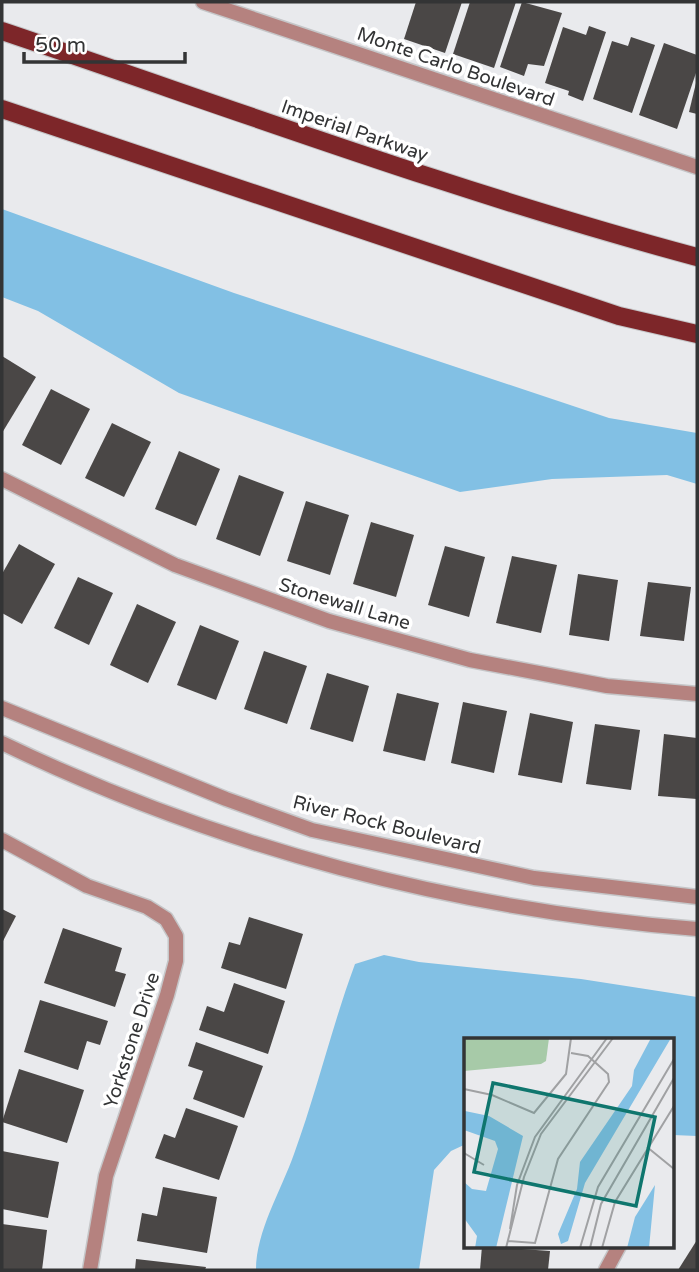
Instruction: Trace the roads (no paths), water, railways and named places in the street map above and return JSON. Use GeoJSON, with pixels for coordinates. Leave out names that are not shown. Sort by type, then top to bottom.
{"type":"FeatureCollection","features":[{"type":"Feature","properties":{"kind":"main road","name":"Imperial Parkway"},"geometry":{"type":"LineString","coordinates":[[2,31],[408,172],[575,224],[697,257]]}},
{"type":"Feature","properties":{"kind":"main road"},"geometry":{"type":"LineString","coordinates":[[2,109],[619,316],[697,334]]}},
{"type":"Feature","properties":{"kind":"street","name":"Monte Carlo Boulevard"},"geometry":{"type":"LineString","coordinates":[[203,2],[242,8],[697,167]]}},
{"type":"Feature","properties":{"kind":"street","name":"Stonewall Lane"},"geometry":{"type":"LineString","coordinates":[[2,479],[175,565],[329,621],[470,660],[607,686],[697,694]]}},
{"type":"Feature","properties":{"kind":"street","name":"River Rock Boulevard"},"geometry":{"type":"LineString","coordinates":[[2,708],[226,799],[312,830],[534,878],[697,897]]}},
{"type":"Feature","properties":{"kind":"street"},"geometry":{"type":"LineString","coordinates":[[2,743],[195,825],[344,871],[458,898],[633,924],[697,929]]}},
{"type":"Feature","properties":{"kind":"street","name":"Yorkstone Drive"},"geometry":{"type":"LineString","coordinates":[[2,840],[86,886],[147,907],[166,919],[176,936],[176,961],[167,995],[106,1176],[90,1270]]}},
{"type":"Feature","properties":{"kind":"street"},"geometry":{"type":"LineString","coordinates":[[606,1270],[617,1248]]}},
{"type":"Feature","properties":{"kind":"water"},"geometry":{"type":"Polygon","coordinates":[[[2,209],[234,293],[609,418],[697,433],[697,484],[667,475],[552,479],[460,492],[179,393],[38,311],[2,297],[2,209]]]}},
{"type":"Feature","properties":{"kind":"water"},"geometry":{"type":"Polygon","coordinates":[[[384,955],[419,962],[581,979],[697,997],[697,1136],[674,1135],[674,1038],[464,1038],[464,1145],[451,1151],[434,1170],[419,1270],[256,1270],[260,1241],[289,1168],[355,964],[384,955]]]}}]}
